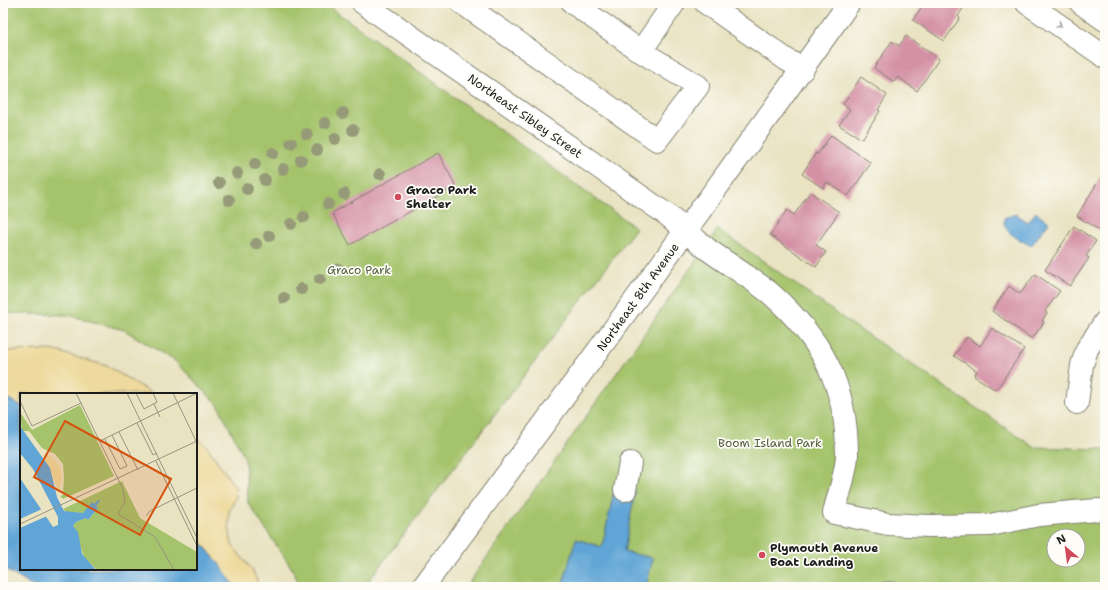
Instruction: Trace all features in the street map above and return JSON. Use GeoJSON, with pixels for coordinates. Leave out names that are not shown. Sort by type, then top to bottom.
{"type":"FeatureCollection","features":[{"type":"Feature","properties":{"kind":"main road"},"geometry":{"type":"LineString","coordinates":[[462,3],[658,140],[698,86],[641,51],[573,3]]}},
{"type":"Feature","properties":{"kind":"main road"},"geometry":{"type":"LineString","coordinates":[[641,51],[674,3]]}},
{"type":"Feature","properties":{"kind":"main road"},"geometry":{"type":"LineString","coordinates":[[706,3],[787,60],[803,69]]}},
{"type":"Feature","properties":{"kind":"main road","name":"Northeast 8th Avenue"},"geometry":{"type":"LineString","coordinates":[[423,587],[567,395],[686,232],[849,3]]}},
{"type":"Feature","properties":{"kind":"main road"},"geometry":{"type":"LineString","coordinates":[[1027,3],[1105,57]]}},
{"type":"Feature","properties":{"kind":"main road"},"geometry":{"type":"LineString","coordinates":[[1081,3],[1105,20]]}},
{"type":"Feature","properties":{"kind":"main road","name":"Northeast Sibley Street"},"geometry":{"type":"LineString","coordinates":[[365,4],[659,210],[710,251],[769,293],[796,318],[814,341],[831,369],[839,390],[844,416],[847,456],[834,513],[888,524],[928,526],[990,525],[1039,515],[1097,510],[1105,511]]}},
{"type":"Feature","properties":{"kind":"main road"},"geometry":{"type":"LineString","coordinates":[[1077,403],[1082,365],[1088,349],[1105,322]]}},
{"type":"Feature","properties":{"kind":"main road"},"geometry":{"type":"LineString","coordinates":[[625,490],[630,464]]}},
{"type":"Feature","properties":{"kind":"green space","name":"Graco Park"},"geometry":{"type":"Polygon","coordinates":[[[3,3],[324,3],[636,228],[364,587],[301,587],[291,567],[248,503],[245,459],[218,405],[175,361],[124,330],[68,315],[3,313],[3,3]]]}},
{"type":"Feature","properties":{"kind":"green space","name":"Boom Island Park"},"geometry":{"type":"Polygon","coordinates":[[[718,229],[850,323],[1034,447],[1105,449],[1105,587],[646,587],[652,558],[624,552],[635,492],[615,488],[602,547],[576,539],[562,587],[466,587],[718,229]]]}},
{"type":"Feature","properties":{"kind":"sand"},"geometry":{"type":"Polygon","coordinates":[[[52,350],[107,366],[151,393],[20,393],[20,405],[3,396],[3,351],[52,350]]]}},
{"type":"Feature","properties":{"kind":"sand"},"geometry":{"type":"Polygon","coordinates":[[[197,437],[208,448],[235,487],[236,497],[229,512],[229,526],[232,545],[252,570],[260,587],[235,587],[221,566],[197,537],[197,437]]]}},
{"type":"Feature","properties":{"kind":"water"},"geometry":{"type":"Polygon","coordinates":[[[1036,212],[1049,222],[1031,246],[1009,232],[1004,223],[1004,218],[1016,214],[1028,222],[1036,212]]]}},
{"type":"Feature","properties":{"kind":"water"},"geometry":{"type":"Polygon","coordinates":[[[3,396],[20,405],[20,570],[197,570],[197,537],[221,566],[235,587],[34,587],[3,568],[3,396]]]}},
{"type":"Feature","properties":{"kind":"water"},"geometry":{"type":"Polygon","coordinates":[[[615,487],[635,491],[624,552],[653,558],[646,587],[562,587],[576,539],[602,547],[615,487]]]}},
{"type":"Feature","properties":{"kind":"building"},"geometry":{"type":"Polygon","coordinates":[[[924,3],[967,3],[958,16],[960,18],[944,41],[913,20],[924,3]]]}},
{"type":"Feature","properties":{"kind":"building"},"geometry":{"type":"Polygon","coordinates":[[[906,36],[939,59],[917,91],[898,77],[894,82],[874,68],[892,41],[899,46],[906,36]]]}},
{"type":"Feature","properties":{"kind":"building"},"geometry":{"type":"Polygon","coordinates":[[[861,77],[887,95],[878,110],[880,111],[862,139],[839,125],[850,109],[843,104],[861,77]]]}},
{"type":"Feature","properties":{"kind":"building"},"geometry":{"type":"Polygon","coordinates":[[[831,135],[871,163],[848,196],[827,182],[823,188],[802,174],[816,153],[818,154],[831,135]]]}},
{"type":"Feature","properties":{"kind":"building","name":"Graco Park Shelter"},"geometry":{"type":"Polygon","coordinates":[[[438,153],[456,186],[350,245],[332,213],[438,153]]]}},
{"type":"Feature","properties":{"kind":"building"},"geometry":{"type":"Polygon","coordinates":[[[1105,170],[1105,234],[1077,216],[1105,170]]]}},
{"type":"Feature","properties":{"kind":"building"},"geometry":{"type":"Polygon","coordinates":[[[810,192],[839,212],[816,245],[826,252],[816,267],[770,235],[787,210],[794,215],[810,192]]]}},
{"type":"Feature","properties":{"kind":"building"},"geometry":{"type":"Polygon","coordinates":[[[1074,226],[1096,241],[1086,256],[1089,258],[1070,286],[1045,270],[1074,226]]]}},
{"type":"Feature","properties":{"kind":"building"},"geometry":{"type":"Polygon","coordinates":[[[1035,274],[1060,291],[1045,311],[1047,313],[1042,321],[1044,322],[1032,339],[992,311],[1009,286],[1020,294],[1035,274]]]}},
{"type":"Feature","properties":{"kind":"building"},"geometry":{"type":"Polygon","coordinates":[[[992,328],[1024,349],[996,390],[974,376],[977,371],[954,356],[967,337],[980,346],[992,328]]]}},
{"type":"Feature","properties":{"kind":"building"},"geometry":{"type":"Polygon","coordinates":[[[883,582],[895,582],[900,587],[878,587],[883,582]]]}},
{"type":"Feature","properties":{"kind":"place","name":"Graco Park Shelter"},"geometry":{"type":"Point","coordinates":[398,197]}},
{"type":"Feature","properties":{"kind":"place","name":"Plymouth Avenue Boat Landing"},"geometry":{"type":"Point","coordinates":[762,555]}}]}
